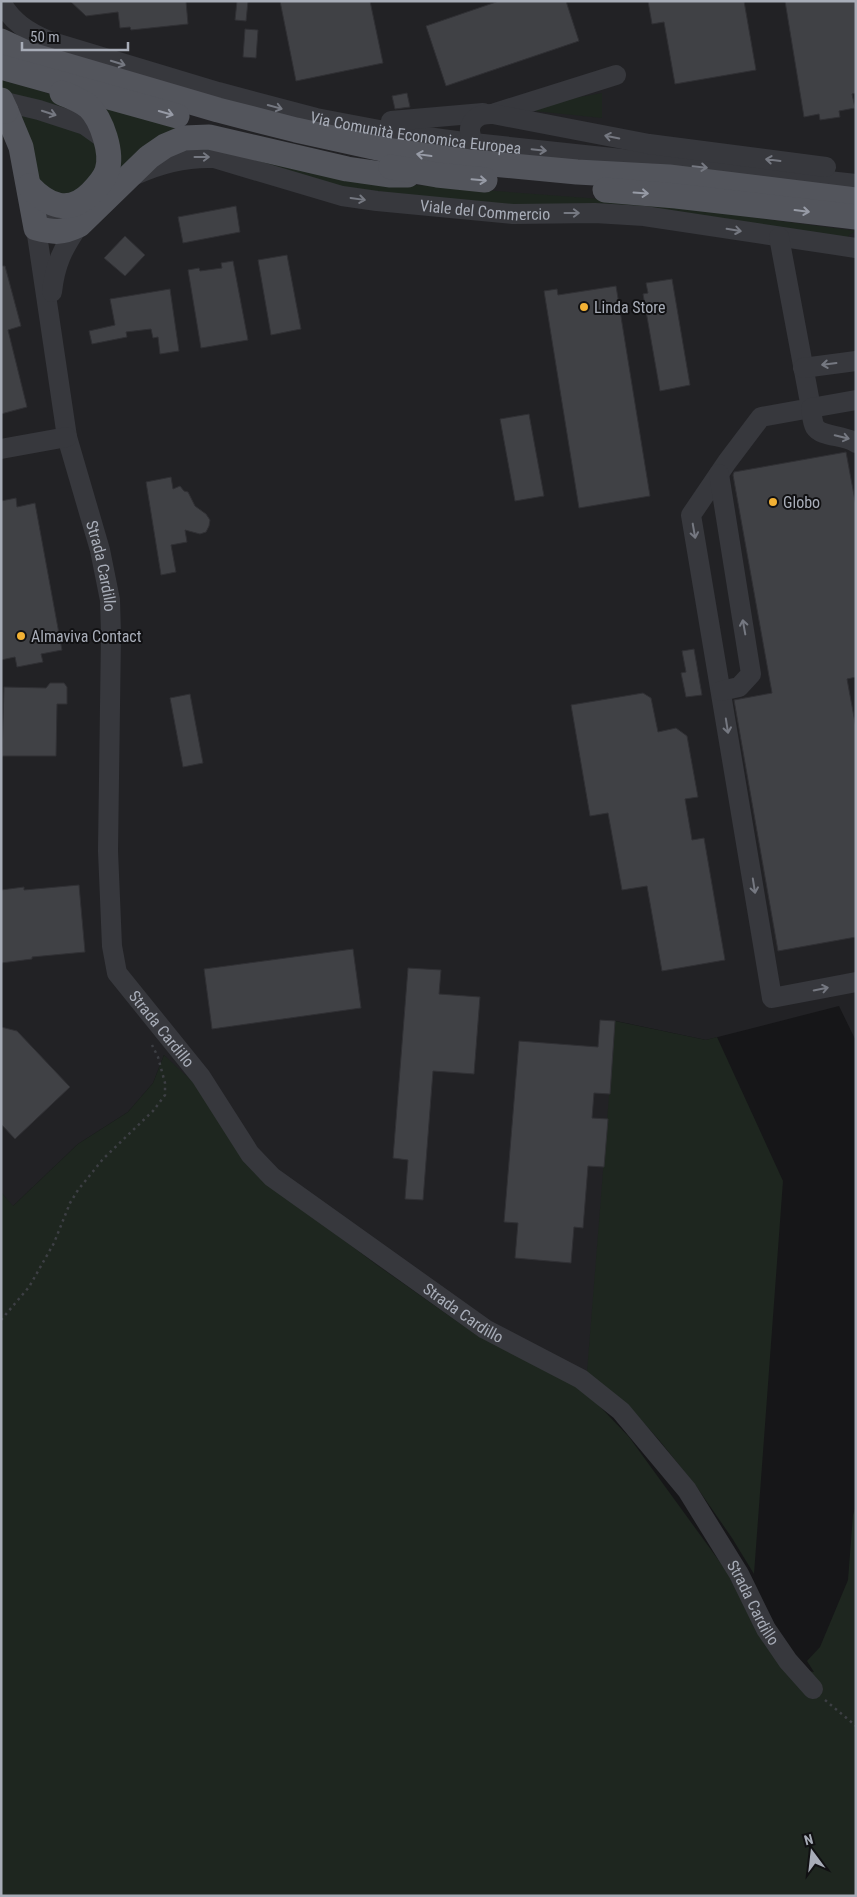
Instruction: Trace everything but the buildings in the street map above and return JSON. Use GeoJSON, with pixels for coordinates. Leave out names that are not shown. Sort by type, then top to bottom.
{"type":"FeatureCollection","features":[{"type":"Feature","properties":{"kind":"main road"},"geometry":{"type":"LineString","coordinates":[[1,41],[31,56]]}},
{"type":"Feature","properties":{"kind":"main road"},"geometry":{"type":"LineString","coordinates":[[1,48],[218,110],[387,150],[471,162],[577,172],[678,178],[856,200]]}},
{"type":"Feature","properties":{"kind":"main road"},"geometry":{"type":"LineString","coordinates":[[1,67],[82,102],[94,114],[106,140],[109,162],[104,179],[88,196],[78,214],[64,231],[52,232],[36,228]]}},
{"type":"Feature","properties":{"kind":"main road"},"geometry":{"type":"LineString","coordinates":[[1,67],[250,136],[336,156],[437,175],[676,196],[856,217]]}},
{"type":"Feature","properties":{"kind":"main road","name":"Strada Cardillo"},"geometry":{"type":"LineString","coordinates":[[3,104],[21,147],[36,228]]}},
{"type":"Feature","properties":{"kind":"main road"},"geometry":{"type":"LineString","coordinates":[[78,214],[165,146],[184,138],[197,136],[209,137],[347,170],[389,176],[437,175]]}},
{"type":"Feature","properties":{"kind":"main road"},"geometry":{"type":"LineString","coordinates":[[29,186],[44,200],[68,206],[78,214]]}},
{"type":"Feature","properties":{"kind":"street","name":"Via Comunità Economica Europea"},"geometry":{"type":"LineString","coordinates":[[1,2],[17,23],[31,33],[48,41],[227,95],[316,118],[390,132],[474,143],[856,184]]}},
{"type":"Feature","properties":{"kind":"street"},"geometry":{"type":"LineString","coordinates":[[474,143],[470,129],[474,119],[488,113],[616,75]]}},
{"type":"Feature","properties":{"kind":"street"},"geometry":{"type":"LineString","coordinates":[[3,104],[39,110],[85,125],[106,140]]}},
{"type":"Feature","properties":{"kind":"street"},"geometry":{"type":"LineString","coordinates":[[390,132],[391,121],[488,113],[649,144],[856,170]]}},
{"type":"Feature","properties":{"kind":"street","name":"Viale del Commercio"},"geometry":{"type":"LineString","coordinates":[[122,181],[143,171],[179,159],[214,158],[342,196],[377,201],[513,214],[595,213],[644,216],[856,248]]}},
{"type":"Feature","properties":{"kind":"street"},"geometry":{"type":"LineString","coordinates":[[49,314],[56,267],[78,214]]}},
{"type":"Feature","properties":{"kind":"street","name":"Strada Cardillo"},"geometry":{"type":"LineString","coordinates":[[36,228],[67,437],[100,550],[110,600],[108,850],[112,946],[117,972],[201,1077],[250,1154],[272,1176],[484,1329],[581,1379],[621,1411],[687,1490],[739,1574],[766,1629],[788,1661],[813,1689]]}},
{"type":"Feature","properties":{"kind":"street"},"geometry":{"type":"LineString","coordinates":[[780,237],[814,427],[820,433],[850,438],[856,443]]}},
{"type":"Feature","properties":{"kind":"street"},"geometry":{"type":"LineString","coordinates":[[803,368],[856,361]]}},
{"type":"Feature","properties":{"kind":"street"},"geometry":{"type":"LineString","coordinates":[[856,400],[761,417],[691,515],[772,998],[856,982]]}},
{"type":"Feature","properties":{"kind":"street"},"geometry":{"type":"LineString","coordinates":[[1,449],[67,437]]}},
{"type":"Feature","properties":{"kind":"street"},"geometry":{"type":"LineString","coordinates":[[719,474],[751,674],[739,687],[721,691]]}},
{"type":"Feature","properties":{"kind":"street"},"geometry":{"type":"LineString","coordinates":[[717,669],[750,663]]}},
{"type":"Feature","properties":{"kind":"path"},"geometry":{"type":"LineString","coordinates":[[1,1320],[29,1286],[54,1243],[70,1203],[78,1190],[103,1159],[153,1111],[165,1095],[165,1082],[158,1057],[149,1038]]}},
{"type":"Feature","properties":{"kind":"path"},"geometry":{"type":"LineString","coordinates":[[813,1689],[856,1726]]}},
{"type":"Feature","properties":{"kind":"shaded area"},"geometry":{"type":"Polygon","coordinates":[[[1,1],[856,1],[856,1041],[839,1006],[706,1040],[616,1021],[586,1392],[461,1324],[377,1265],[268,1183],[164,1055],[153,1083],[128,1112],[78,1144],[12,1207],[1,1192],[1,1]]]}},
{"type":"Feature","properties":{"kind":"shaded area"},"geometry":{"type":"Polygon","coordinates":[[[1,80],[56,96],[85,113],[1,92],[1,80]]]}},
{"type":"Feature","properties":{"kind":"shaded area"},"geometry":{"type":"Polygon","coordinates":[[[602,93],[602,118],[534,111],[536,105],[602,93]]]}},
{"type":"Feature","properties":{"kind":"shaded area"},"geometry":{"type":"Polygon","coordinates":[[[99,106],[182,128],[111,180],[99,106]]]}},
{"type":"Feature","properties":{"kind":"shaded area"},"geometry":{"type":"Polygon","coordinates":[[[19,111],[36,115],[95,140],[100,172],[68,200],[39,183],[25,124],[19,111]]]}},
{"type":"Feature","properties":{"kind":"shaded area"},"geometry":{"type":"Polygon","coordinates":[[[181,145],[404,184],[640,202],[856,231],[849,235],[848,241],[347,188],[181,145]]]}},
{"type":"Feature","properties":{"kind":"shaded area"},"geometry":{"type":"Polygon","coordinates":[[[615,1021],[706,1040],[717,1037],[783,1181],[754,1574],[696,1486],[659,1440],[626,1403],[587,1372],[615,1021]]]}},
{"type":"Feature","properties":{"kind":"shaded area"},"geometry":{"type":"Polygon","coordinates":[[[164,1055],[195,1084],[268,1183],[377,1265],[461,1324],[586,1392],[629,1437],[725,1569],[780,1666],[814,1672],[807,1661],[820,1647],[848,1580],[853,1515],[856,1505],[856,1896],[1,1896],[1,1192],[13,1206],[78,1144],[128,1112],[153,1083],[164,1055]]]}},
{"type":"Feature","properties":{"kind":"place","name":"Linda Store"},"geometry":{"type":"Point","coordinates":[584,307]}},
{"type":"Feature","properties":{"kind":"place","name":"Globo"},"geometry":{"type":"Point","coordinates":[773,502]}},
{"type":"Feature","properties":{"kind":"place","name":"Almaviva Contact"},"geometry":{"type":"Point","coordinates":[21,636]}}]}
